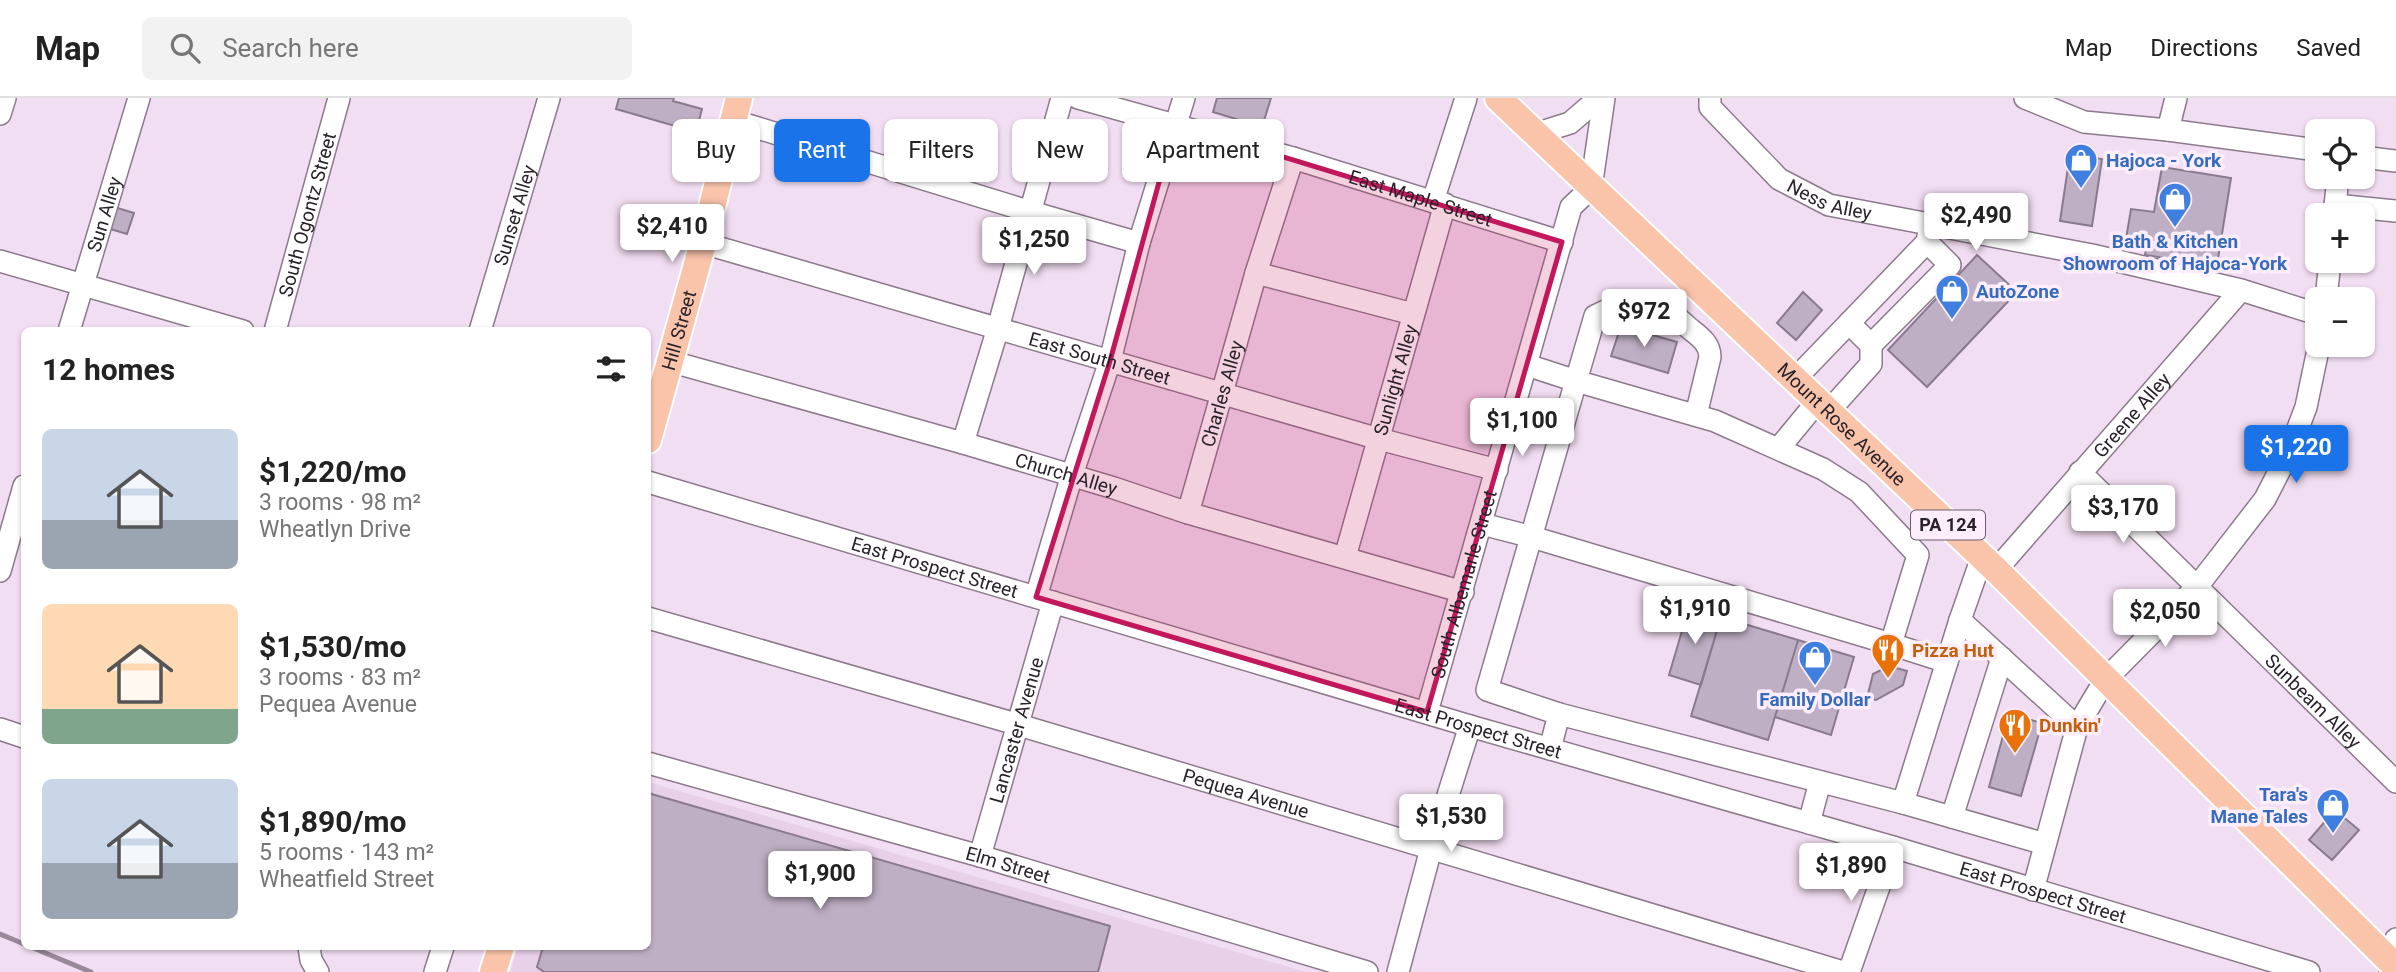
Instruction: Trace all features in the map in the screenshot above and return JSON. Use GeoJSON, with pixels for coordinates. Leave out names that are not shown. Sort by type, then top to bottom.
{"type":"FeatureCollection","features":[{"type":"Feature","properties":{"kind":"main road","name":"Mount Rose Avenue"},"geometry":{"type":"LineString","coordinates":[[1498,98],[1989,563],[2390,961]]}},
{"type":"Feature","properties":{"kind":"main road","name":"Hill Street"},"geometry":{"type":"LineString","coordinates":[[651,429],[737,109]]}},
{"type":"Feature","properties":{"kind":"main road"},"geometry":{"type":"LineString","coordinates":[[493,972],[500,950]]}},
{"type":"Feature","properties":{"kind":"street"},"geometry":{"type":"LineString","coordinates":[[0,114],[5,98]]}},
{"type":"Feature","properties":{"kind":"street","name":"Sun Alley"},"geometry":{"type":"LineString","coordinates":[[70,327],[139,98]]}},
{"type":"Feature","properties":{"kind":"street","name":"South Ogontz Street"},"geometry":{"type":"LineString","coordinates":[[276,327],[339,98]]}},
{"type":"Feature","properties":{"kind":"street","name":"Sunset Alley"},"geometry":{"type":"LineString","coordinates":[[481,327],[549,98]]}},
{"type":"Feature","properties":{"kind":"street"},"geometry":{"type":"LineString","coordinates":[[963,443],[1062,98]]}},
{"type":"Feature","properties":{"kind":"street","name":"East Maple Street"},"geometry":{"type":"LineString","coordinates":[[1078,98],[1156,119]]}},
{"type":"Feature","properties":{"kind":"street","name":"Lancaster Avenue"},"geometry":{"type":"LineString","coordinates":[[1177,119],[1184,98]]}},
{"type":"Feature","properties":{"kind":"street","name":"Sunlight Alley"},"geometry":{"type":"LineString","coordinates":[[1345,557],[1413,314],[1466,98]]}},
{"type":"Feature","properties":{"kind":"street"},"geometry":{"type":"LineString","coordinates":[[1535,134],[1570,123],[1601,98]]}},
{"type":"Feature","properties":{"kind":"street"},"geometry":{"type":"LineString","coordinates":[[1591,188],[1601,98]]}},
{"type":"Feature","properties":{"kind":"street","name":"Ness Alley"},"geometry":{"type":"LineString","coordinates":[[1710,98],[1710,107],[1779,179],[1829,205],[1929,232],[2092,255],[2241,290],[2305,310]]}},
{"type":"Feature","properties":{"kind":"street"},"geometry":{"type":"LineString","coordinates":[[2025,98],[2084,122],[2305,148]]}},
{"type":"Feature","properties":{"kind":"street"},"geometry":{"type":"LineString","coordinates":[[2168,130],[2176,98]]}},
{"type":"Feature","properties":{"kind":"street"},"geometry":{"type":"LineString","coordinates":[[737,109],[1031,212],[1139,243]]}},
{"type":"Feature","properties":{"kind":"street","name":"East Maple Street"},"geometry":{"type":"LineString","coordinates":[[1284,155],[1562,242]]}},
{"type":"Feature","properties":{"kind":"street","name":"Charles Alley"},"geometry":{"type":"LineString","coordinates":[[1188,513],[1224,394],[1256,272],[1293,158]]}},
{"type":"Feature","properties":{"kind":"street"},"geometry":{"type":"LineString","coordinates":[[2375,159],[2396,162]]}},
{"type":"Feature","properties":{"kind":"street","name":"Lancaster Avenue"},"geometry":{"type":"LineString","coordinates":[[980,856],[1016,724],[1072,475],[1110,361],[1139,243],[1157,182]]}},
{"type":"Feature","properties":{"kind":"street","name":"South Albemarle Street"},"geometry":{"type":"LineString","coordinates":[[1427,712],[1571,207],[1591,188]]}},
{"type":"Feature","properties":{"kind":"street"},"geometry":{"type":"LineString","coordinates":[[2375,211],[2396,211]]}},
{"type":"Feature","properties":{"kind":"street"},"geometry":{"type":"LineString","coordinates":[[1779,448],[1871,363],[1871,345],[1950,265],[1929,232],[1849,323],[1794,380]]}},
{"type":"Feature","properties":{"kind":"street","name":"East South Street"},"geometry":{"type":"LineString","coordinates":[[703,243],[1379,439],[1496,470]]}},
{"type":"Feature","properties":{"kind":"street"},"geometry":{"type":"LineString","coordinates":[[0,261],[229,327]]}},
{"type":"Feature","properties":{"kind":"street"},"geometry":{"type":"LineString","coordinates":[[1256,272],[1413,314]]}},
{"type":"Feature","properties":{"kind":"street","name":"Greene Alley"},"geometry":{"type":"LineString","coordinates":[[1989,563],[2080,472],[2241,290]]}},
{"type":"Feature","properties":{"kind":"street"},"geometry":{"type":"LineString","coordinates":[[1696,415],[1710,348],[1703,339],[1666,309],[1636,303],[1613,307],[1595,316],[1487,690],[1559,714],[1903,803],[2045,844]]}},
{"type":"Feature","properties":{"kind":"street"},"geometry":{"type":"LineString","coordinates":[[1849,323],[1871,345]]}},
{"type":"Feature","properties":{"kind":"street"},"geometry":{"type":"LineString","coordinates":[[2033,890],[2077,727],[2105,680],[2196,589],[2265,499],[2290,452],[2306,407],[2316,357]]}},
{"type":"Feature","properties":{"kind":"street","name":"Church Alley"},"geometry":{"type":"LineString","coordinates":[[669,361],[963,443],[1188,513],[1463,592]]}},
{"type":"Feature","properties":{"kind":"street"},"geometry":{"type":"LineString","coordinates":[[1527,365],[1715,421],[1823,469],[1859,492],[1918,555],[1891,644]]}},
{"type":"Feature","properties":{"kind":"street","name":"Sunbeam Alley"},"geometry":{"type":"LineString","coordinates":[[2080,472],[2196,589],[2396,782]]}},
{"type":"Feature","properties":{"kind":"street","name":"East Prospect Street"},"geometry":{"type":"LineString","coordinates":[[651,483],[1470,726],[1892,847],[2299,971]]}},
{"type":"Feature","properties":{"kind":"street"},"geometry":{"type":"LineString","coordinates":[[0,571],[21,497]]}},
{"type":"Feature","properties":{"kind":"street"},"geometry":{"type":"LineString","coordinates":[[1482,524],[1947,662]]}},
{"type":"Feature","properties":{"kind":"street"},"geometry":{"type":"LineString","coordinates":[[1903,803],[1960,620],[1989,563]]}},
{"type":"Feature","properties":{"kind":"street","name":"Pequea Avenue"},"geometry":{"type":"LineString","coordinates":[[651,619],[1016,724],[1843,972]]}},
{"type":"Feature","properties":{"kind":"street"},"geometry":{"type":"LineString","coordinates":[[1960,620],[2077,727]]}},
{"type":"Feature","properties":{"kind":"street"},"geometry":{"type":"LineString","coordinates":[[1952,817],[2002,658]]}},
{"type":"Feature","properties":{"kind":"street"},"geometry":{"type":"LineString","coordinates":[[1550,749],[1559,714]]}},
{"type":"Feature","properties":{"kind":"street"},"geometry":{"type":"LineString","coordinates":[[1398,972],[1431,849],[1470,726]]}},
{"type":"Feature","properties":{"kind":"street"},"geometry":{"type":"LineString","coordinates":[[0,729],[21,736]]}},
{"type":"Feature","properties":{"kind":"street","name":"Elm Street"},"geometry":{"type":"LineString","coordinates":[[651,765],[980,856],[1367,972]]}},
{"type":"Feature","properties":{"kind":"street"},"geometry":{"type":"LineString","coordinates":[[1810,823],[1820,782]]}},
{"type":"Feature","properties":{"kind":"street"},"geometry":{"type":"LineString","coordinates":[[1849,972],[1892,847]]}},
{"type":"Feature","properties":{"kind":"street"},"geometry":{"type":"LineString","coordinates":[[310,950],[318,972]]}},
{"type":"Feature","properties":{"kind":"street"},"geometry":{"type":"LineString","coordinates":[[435,972],[442,950]]}},
{"type":"Feature","properties":{"kind":"highlighted area"},"geometry":{"type":"Polygon","coordinates":[[[1175,124],[1562,242],[1427,712],[1036,597],[1110,361],[1175,124]]]}},
{"type":"Feature","properties":{"kind":"shaded area"},"geometry":{"type":"Polygon","coordinates":[[[651,783],[1306,972],[510,972],[517,950],[651,950],[651,783]]]}},
{"type":"Feature","properties":{"kind":"building"},"geometry":{"type":"Polygon","coordinates":[[[619,98],[674,98],[673,101],[702,109],[699,119],[672,119],[672,125],[616,109],[619,98]]]}},
{"type":"Feature","properties":{"kind":"building"},"geometry":{"type":"Polygon","coordinates":[[[1217,98],[1271,98],[1264,119],[1236,119],[1213,112],[1217,98]]]}},
{"type":"Feature","properties":{"kind":"building","name":"Hajoca - York"},"geometry":{"type":"Polygon","coordinates":[[[2070,154],[2102,159],[2092,226],[2060,221],[2070,154]]]}},
{"type":"Feature","properties":{"kind":"building","name":"Bath & Kitchen Showroom of Hajoca-York"},"geometry":{"type":"Polygon","coordinates":[[[2162,167],[2231,178],[2216,271],[2164,263],[2165,258],[2145,255],[2146,249],[2125,245],[2131,209],[2154,212],[2162,167]]]}},
{"type":"Feature","properties":{"kind":"building"},"geometry":{"type":"Polygon","coordinates":[[[114,207],[134,213],[127,234],[107,228],[114,207]]]}},
{"type":"Feature","properties":{"kind":"building","name":"AutoZone"},"geometry":{"type":"Polygon","coordinates":[[[1977,255],[2017,292],[1927,387],[1888,350],[1977,255]]]}},
{"type":"Feature","properties":{"kind":"building"},"geometry":{"type":"Polygon","coordinates":[[[1803,292],[1822,310],[1796,340],[1777,323],[1803,292]]]}},
{"type":"Feature","properties":{"kind":"building"},"geometry":{"type":"Polygon","coordinates":[[[1621,326],[1677,342],[1668,373],[1611,356],[1621,326]]]}},
{"type":"Feature","properties":{"kind":"building"},"geometry":{"type":"Polygon","coordinates":[[[1689,607],[1721,617],[1701,685],[1669,675],[1689,607]]]}},
{"type":"Feature","properties":{"kind":"building"},"geometry":{"type":"Polygon","coordinates":[[[1721,617],[1798,640],[1768,740],[1691,716],[1721,617]]]}},
{"type":"Feature","properties":{"kind":"building","name":"Family Dollar"},"geometry":{"type":"Polygon","coordinates":[[[1798,640],[1854,657],[1831,735],[1775,717],[1798,640]]]}},
{"type":"Feature","properties":{"kind":"building","name":"Pizza Hut"},"geometry":{"type":"Polygon","coordinates":[[[1889,666],[1907,671],[1903,685],[1876,700],[1867,698],[1873,674],[1889,666]]]}},
{"type":"Feature","properties":{"kind":"building","name":"Dunkin'"},"geometry":{"type":"Polygon","coordinates":[[[2009,714],[2042,723],[2021,796],[1989,787],[2009,714]]]}},
{"type":"Feature","properties":{"kind":"building"},"geometry":{"type":"Polygon","coordinates":[[[651,794],[1110,926],[1098,972],[544,972],[537,967],[542,950],[651,950],[651,794]]]}},
{"type":"Feature","properties":{"kind":"building","name":"Tara's Mane Tales"},"geometry":{"type":"Polygon","coordinates":[[[2335,810],[2359,830],[2332,860],[2309,840],[2335,810]]]}},
{"type":"Feature","properties":{"kind":"railway"},"geometry":{"type":"LineString","coordinates":[[0,934],[21,943]]}},
{"type":"Feature","properties":{"kind":"railway"},"geometry":{"type":"LineString","coordinates":[[38,950],[91,972]]}},
{"type":"Feature","properties":{"kind":"place","name":"Hajoca - York"},"geometry":{"type":"Point","coordinates":[2081,190]}},
{"type":"Feature","properties":{"kind":"place","name":"Bath & Kitchen Showroom of Hajoca-York"},"geometry":{"type":"Point","coordinates":[2175,229]}},
{"type":"Feature","properties":{"kind":"place","name":"AutoZone"},"geometry":{"type":"Point","coordinates":[1952,321]}},
{"type":"Feature","properties":{"kind":"place","name":"Pizza Hut"},"geometry":{"type":"Point","coordinates":[1888,680]}},
{"type":"Feature","properties":{"kind":"place","name":"Family Dollar"},"geometry":{"type":"Point","coordinates":[1815,687]}},
{"type":"Feature","properties":{"kind":"place","name":"Dunkin'"},"geometry":{"type":"Point","coordinates":[2015,755]}},
{"type":"Feature","properties":{"kind":"place","name":"Tara's Mane Tales"},"geometry":{"type":"Point","coordinates":[2333,835]}}]}
